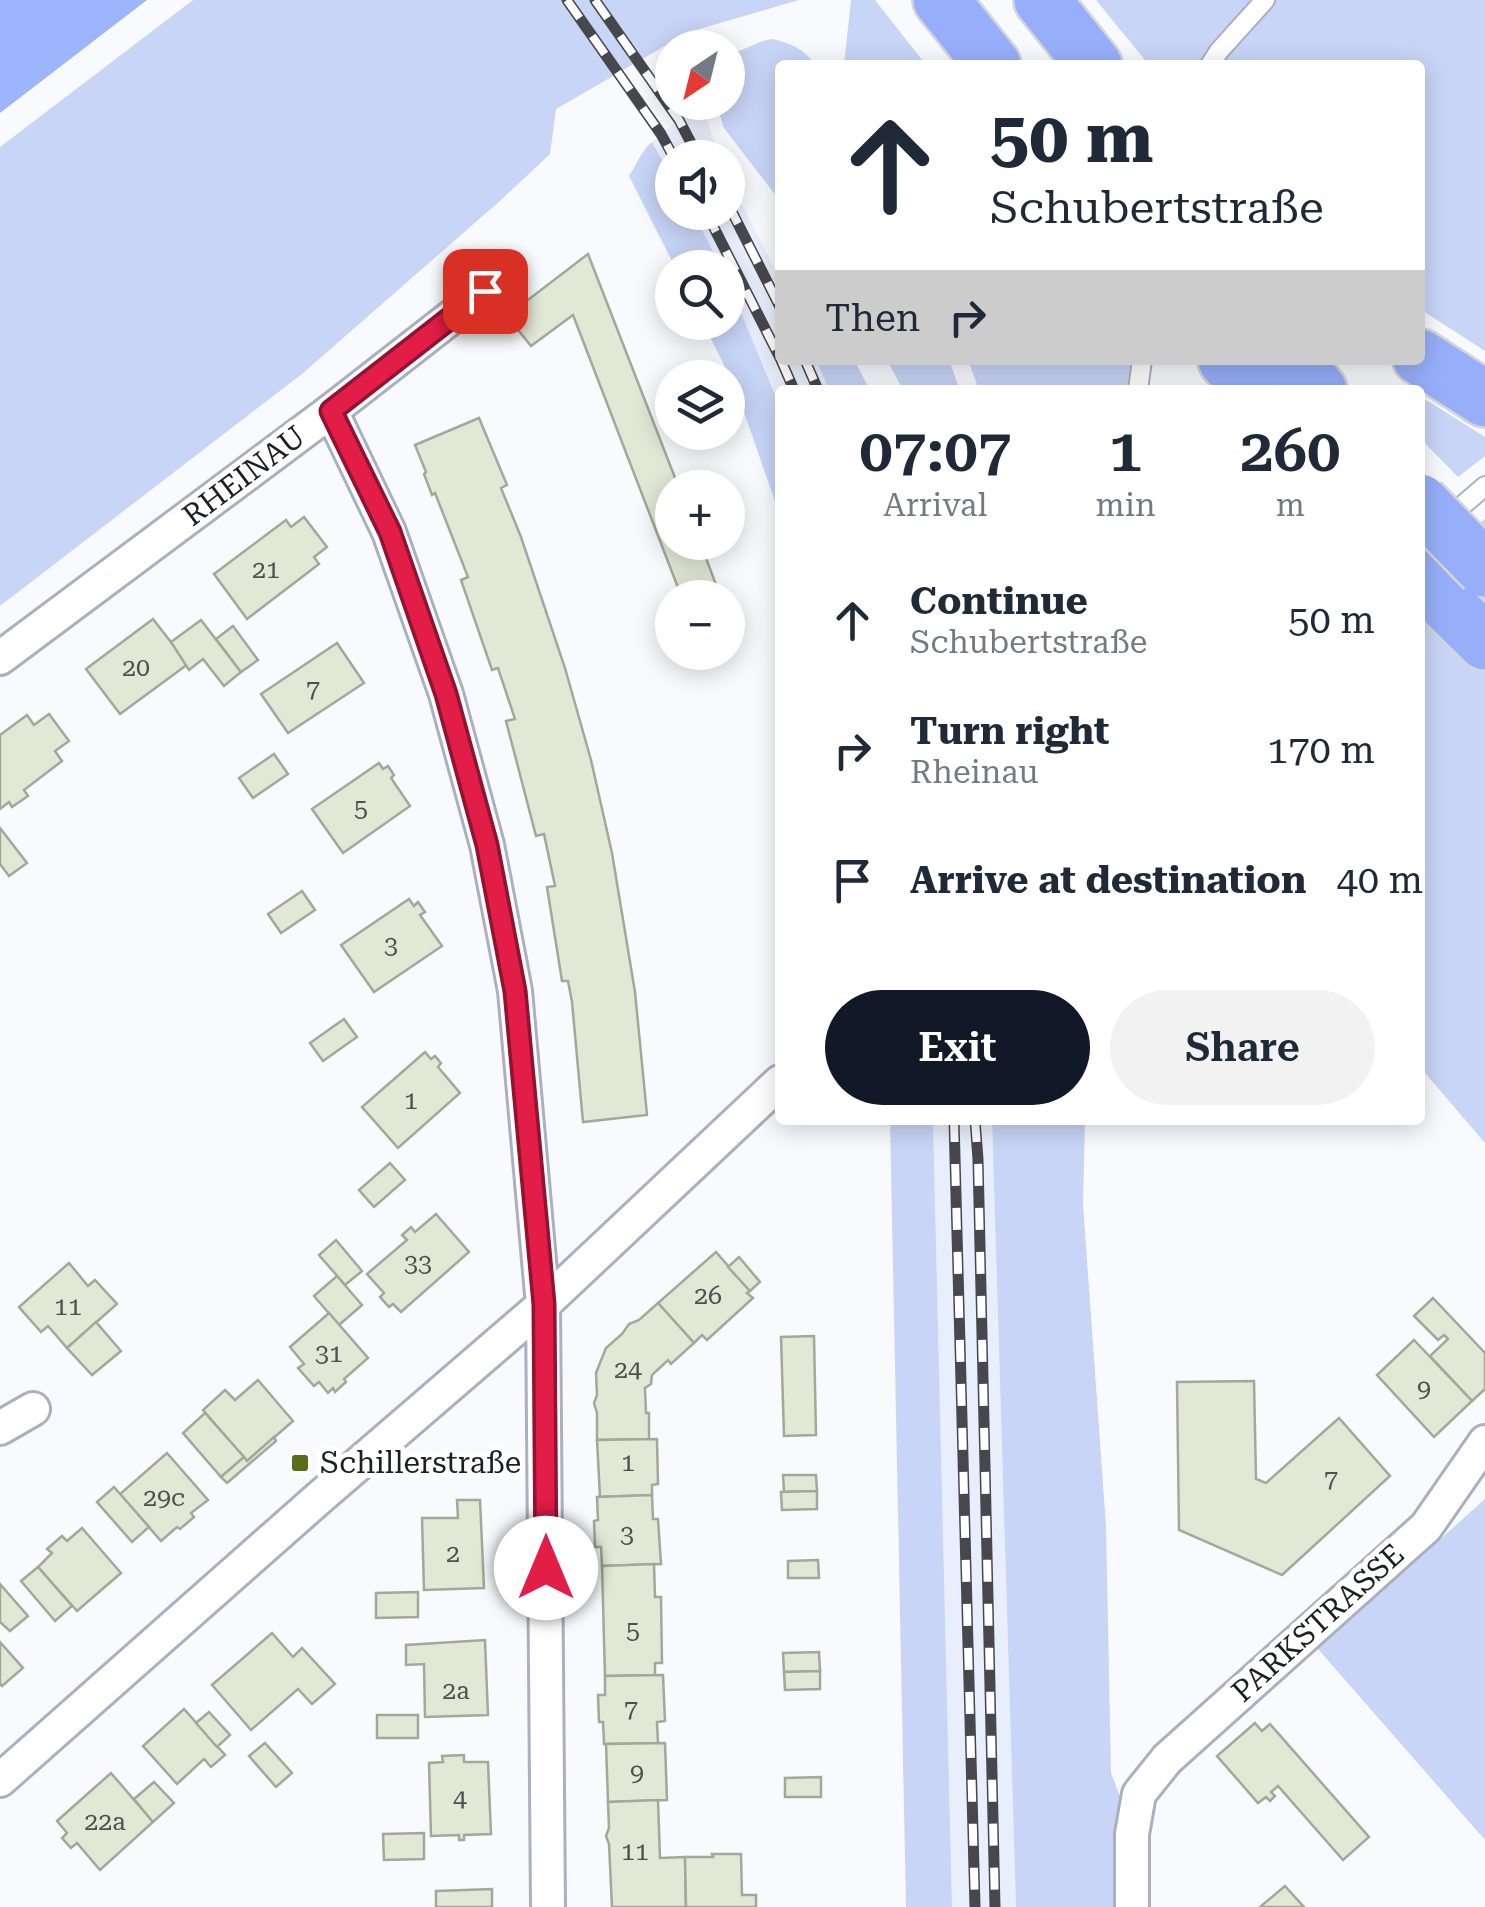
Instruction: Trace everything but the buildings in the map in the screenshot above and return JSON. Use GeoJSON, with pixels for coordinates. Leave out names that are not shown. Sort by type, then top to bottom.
{"type":"FeatureCollection","features":[{"type":"Feature","properties":{"kind":"highway"},"geometry":{"type":"LineString","coordinates":[[942,0],[988,60]]}},
{"type":"Feature","properties":{"kind":"highway"},"geometry":{"type":"LineString","coordinates":[[1008,0],[1054,60]]}},
{"type":"Feature","properties":{"kind":"highway"},"geometry":{"type":"LineString","coordinates":[[1042,0],[1090,60]]}},
{"type":"Feature","properties":{"kind":"highway"},"geometry":{"type":"LineString","coordinates":[[1425,360],[1485,399]]}},
{"type":"Feature","properties":{"kind":"highway"},"geometry":{"type":"LineString","coordinates":[[1230,365],[1248,385]]}},
{"type":"Feature","properties":{"kind":"highway"},"geometry":{"type":"LineString","coordinates":[[1298,365],[1315,385]]}},
{"type":"Feature","properties":{"kind":"highway"},"geometry":{"type":"LineString","coordinates":[[1425,507],[1485,570]]}},
{"type":"Feature","properties":{"kind":"highway"},"geometry":{"type":"LineString","coordinates":[[1425,583],[1478,639]]}},
{"type":"Feature","properties":{"kind":"street","name":"RHEINAU"},"geometry":{"type":"LineString","coordinates":[[0,658],[485,291]]}},
{"type":"Feature","properties":{"kind":"street"},"geometry":{"type":"LineString","coordinates":[[331,411],[390,532],[446,694],[487,845],[515,991],[544,1304],[548,1907]]}},
{"type":"Feature","properties":{"kind":"street"},"geometry":{"type":"LineString","coordinates":[[5,1765],[544,1304],[775,1087]]}},
{"type":"Feature","properties":{"kind":"street"},"geometry":{"type":"LineString","coordinates":[[0,1428],[33,1409]]}},
{"type":"Feature","properties":{"kind":"street","name":"PARKSTRASSE"},"geometry":{"type":"LineString","coordinates":[[1132,1907],[1132,1834],[1139,1794],[1167,1759],[1426,1526],[1485,1442]]}},
{"type":"Feature","properties":{"kind":"lane"},"geometry":{"type":"LineString","coordinates":[[1213,60],[1265,0]]}},
{"type":"Feature","properties":{"kind":"lane"},"geometry":{"type":"LineString","coordinates":[[1425,538],[1485,486]]}},
{"type":"Feature","properties":{"kind":"shaded area"},"geometry":{"type":"Polygon","coordinates":[[[193,0],[799,0],[696,30],[655,30],[655,52],[556,109],[550,154],[501,200],[302,374],[0,606],[0,147],[193,0]]]}},
{"type":"Feature","properties":{"kind":"shaded area"},"geometry":{"type":"Polygon","coordinates":[[[851,0],[875,0],[922,60],[845,60],[851,0]]]}},
{"type":"Feature","properties":{"kind":"shaded area"},"geometry":{"type":"Polygon","coordinates":[[[1096,0],[1485,0],[1485,351],[1425,312],[1425,60],[1145,60],[1096,0]]]}},
{"type":"Feature","properties":{"kind":"shaded area"},"geometry":{"type":"Polygon","coordinates":[[[772,39],[785,42],[811,60],[775,60],[775,194],[745,155],[745,140],[733,140],[721,120],[745,120],[745,48],[772,39]]]}},
{"type":"Feature","properties":{"kind":"shaded area"},"geometry":{"type":"Polygon","coordinates":[[[679,120],[707,120],[714,140],[655,140],[655,147],[652,142],[679,120]]]}},
{"type":"Feature","properties":{"kind":"shaded area"},"geometry":{"type":"Polygon","coordinates":[[[652,142],[655,227],[629,176],[652,142]]]}},
{"type":"Feature","properties":{"kind":"shaded area"},"geometry":{"type":"Polygon","coordinates":[[[745,211],[775,268],[775,365],[818,365],[827,385],[775,385],[775,395],[745,322],[745,250],[712,250],[702,230],[745,230],[745,211]]]}},
{"type":"Feature","properties":{"kind":"shaded area"},"geometry":{"type":"Polygon","coordinates":[[[656,230],[702,230],[712,250],[666,250],[656,230]]]}},
{"type":"Feature","properties":{"kind":"shaded area"},"geometry":{"type":"Polygon","coordinates":[[[745,322],[775,395],[775,502],[745,415],[745,360],[722,360],[712,340],[745,340],[745,322]]]}},
{"type":"Feature","properties":{"kind":"shaded area"},"geometry":{"type":"Polygon","coordinates":[[[818,365],[857,365],[867,385],[827,385],[818,365]]]}},
{"type":"Feature","properties":{"kind":"shaded area"},"geometry":{"type":"Polygon","coordinates":[[[890,365],[951,365],[958,385],[900,385],[890,365]]]}},
{"type":"Feature","properties":{"kind":"shaded area"},"geometry":{"type":"Polygon","coordinates":[[[970,365],[1130,365],[1128,385],[977,385],[970,365]]]}},
{"type":"Feature","properties":{"kind":"shaded area"},"geometry":{"type":"Polygon","coordinates":[[[1425,399],[1485,437],[1485,456],[1458,477],[1425,443],[1425,399]]]}},
{"type":"Feature","properties":{"kind":"shaded area"},"geometry":{"type":"Polygon","coordinates":[[[1485,519],[1485,1143],[1425,1073],[1425,571],[1485,519]]]}},
{"type":"Feature","properties":{"kind":"shaded area"},"geometry":{"type":"Polygon","coordinates":[[[890,1125],[933,1125],[952,1907],[906,1907],[890,1125]]]}},
{"type":"Feature","properties":{"kind":"shaded area"},"geometry":{"type":"Polygon","coordinates":[[[933,1125],[992,1125],[1016,1907],[952,1907],[933,1125]]]}},
{"type":"Feature","properties":{"kind":"shaded area"},"geometry":{"type":"Polygon","coordinates":[[[992,1125],[1085,1125],[1083,1204],[1106,1526],[1111,1773],[1121,1799],[1121,1907],[1016,1907],[992,1125]]]}},
{"type":"Feature","properties":{"kind":"shaded area"},"geometry":{"type":"Polygon","coordinates":[[[1485,1499],[1485,1840],[1318,1649],[1485,1499]]]}},
{"type":"Feature","properties":{"kind":"water"},"geometry":{"type":"Polygon","coordinates":[[[0,0],[147,0],[0,113],[0,0]]]}},
{"type":"Feature","properties":{"kind":"railway"},"geometry":{"type":"LineString","coordinates":[[567,0],[664,140]]}},
{"type":"Feature","properties":{"kind":"railway"},"geometry":{"type":"LineString","coordinates":[[595,0],[690,140]]}},
{"type":"Feature","properties":{"kind":"railway"},"geometry":{"type":"LineString","coordinates":[[715,230],[775,348]]}},
{"type":"Feature","properties":{"kind":"railway"},"geometry":{"type":"LineString","coordinates":[[741,230],[775,297]]}},
{"type":"Feature","properties":{"kind":"railway"},"geometry":{"type":"LineString","coordinates":[[783,365],[792,385]]}},
{"type":"Feature","properties":{"kind":"railway"},"geometry":{"type":"LineString","coordinates":[[807,365],[816,385]]}},
{"type":"Feature","properties":{"kind":"railway"},"geometry":{"type":"LineString","coordinates":[[954,1125],[975,1907]]}},
{"type":"Feature","properties":{"kind":"railway"},"geometry":{"type":"LineString","coordinates":[[975,1125],[995,1907]]}},
{"type":"Feature","properties":{"kind":"place","name":"Schillerstraße"},"geometry":{"type":"Point","coordinates":[300,1463]}},
{"type":"Feature","properties":{"kind":"route"},"geometry":{"type":"LineString","coordinates":[[485,291],[331,411],[390,532],[446,694],[487,845],[515,991],[544,1304],[546,1568]]}}]}
